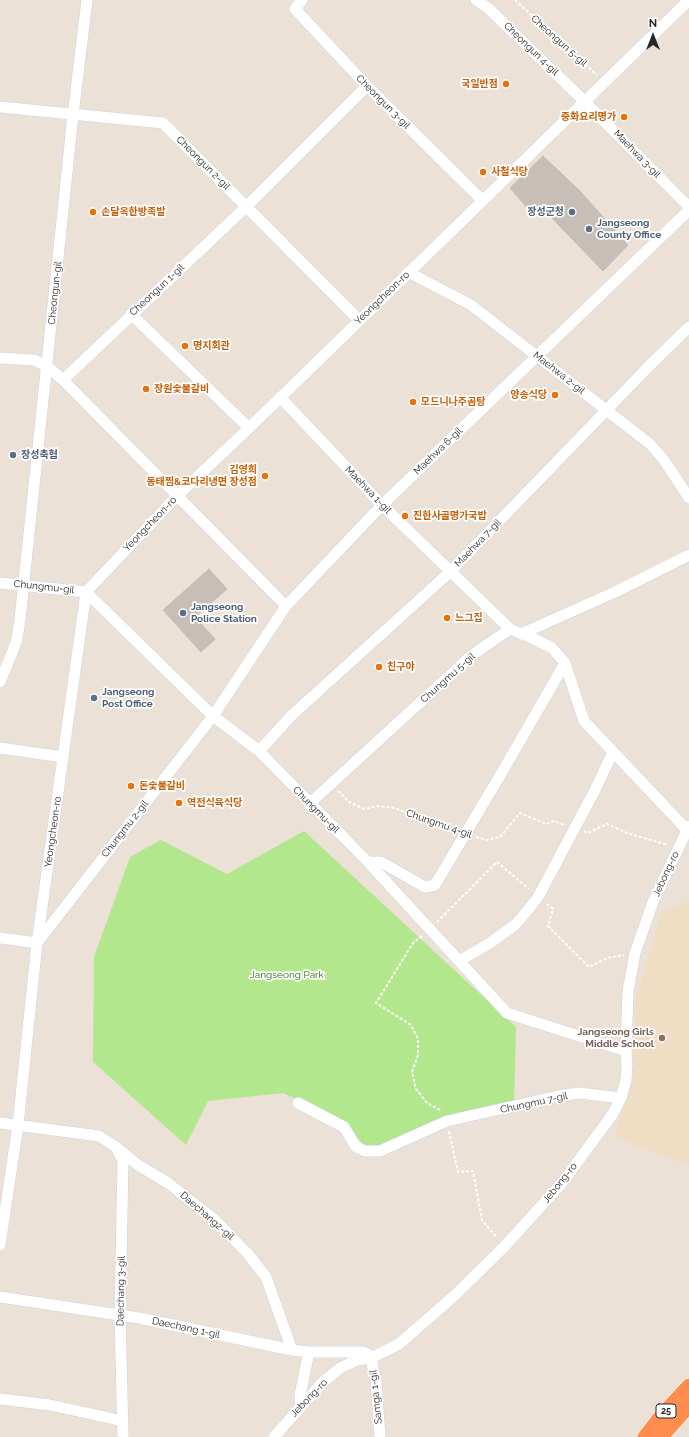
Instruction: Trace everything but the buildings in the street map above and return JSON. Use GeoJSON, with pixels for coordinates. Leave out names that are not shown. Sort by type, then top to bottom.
{"type":"FeatureCollection","features":[{"type":"Feature","properties":{"kind":"highway","name":"25"},"geometry":{"type":"LineString","coordinates":[[645,1437],[663,1414],[689,1386]]}},
{"type":"Feature","properties":{"kind":"highway","name":"25"},"geometry":{"type":"LineString","coordinates":[[661,1437],[689,1405]]}},
{"type":"Feature","properties":{"kind":"street","name":"Cheongun-gil"},"geometry":{"type":"LineString","coordinates":[[0,682],[9,663],[17,639],[24,585],[73,115],[87,0]]}},
{"type":"Feature","properties":{"kind":"street","name":"Cheongun 3-gil"},"geometry":{"type":"LineString","coordinates":[[302,0],[295,9],[367,86],[483,201]]}},
{"type":"Feature","properties":{"kind":"street","name":"Cheongun 4-gil"},"geometry":{"type":"LineString","coordinates":[[476,0],[488,8],[584,100]]}},
{"type":"Feature","properties":{"kind":"street","name":"Yeongcheon-ro"},"geometry":{"type":"LineString","coordinates":[[0,1245],[18,1125],[37,943],[86,592],[178,495],[483,201],[584,100],[687,5]]}},
{"type":"Feature","properties":{"kind":"street","name":"Cheongun 1-gil"},"geometry":{"type":"LineString","coordinates":[[63,380],[131,314],[247,206],[367,86]]}},
{"type":"Feature","properties":{"kind":"street","name":"Maehwa 3-gil"},"geometry":{"type":"LineString","coordinates":[[584,100],[689,209]]}},
{"type":"Feature","properties":{"kind":"street","name":"Cheongun 2-gil"},"geometry":{"type":"LineString","coordinates":[[0,108],[163,123],[359,320]]}},
{"type":"Feature","properties":{"kind":"street","name":"Maehwa 6-gil"},"geometry":{"type":"LineString","coordinates":[[213,716],[286,606],[382,505],[689,209]]}},
{"type":"Feature","properties":{"kind":"street","name":"Maehwa 2-gil"},"geometry":{"type":"LineString","coordinates":[[408,272],[471,305],[650,444],[664,460],[689,498]]}},
{"type":"Feature","properties":{"kind":"street"},"geometry":{"type":"LineString","coordinates":[[131,314],[249,428]]}},
{"type":"Feature","properties":{"kind":"street","name":"Maehwa 7-gil"},"geometry":{"type":"LineString","coordinates":[[259,751],[292,715],[450,572],[650,365],[689,327]]}},
{"type":"Feature","properties":{"kind":"street"},"geometry":{"type":"LineString","coordinates":[[0,358],[34,360],[47,366],[63,380],[178,495],[286,606]]}},
{"type":"Feature","properties":{"kind":"street","name":"Maehwa 1-gil"},"geometry":{"type":"LineString","coordinates":[[280,397],[382,505],[510,630]]}},
{"type":"Feature","properties":{"kind":"street"},"geometry":{"type":"LineString","coordinates":[[521,634],[615,592],[689,556]]}},
{"type":"Feature","properties":{"kind":"street","name":"Chungmu-gil"},"geometry":{"type":"LineString","coordinates":[[0,583],[86,592],[213,716],[259,751],[309,804],[368,862],[507,1013],[626,1051]]}},
{"type":"Feature","properties":{"kind":"street"},"geometry":{"type":"LineString","coordinates":[[510,630],[552,648],[565,663],[584,721],[688,828]]}},
{"type":"Feature","properties":{"kind":"street","name":"Chungmu 5-gil"},"geometry":{"type":"LineString","coordinates":[[309,804],[472,655],[510,630]]}},
{"type":"Feature","properties":{"kind":"street"},"geometry":{"type":"LineString","coordinates":[[368,862],[381,862],[425,887],[434,885],[565,663]]}},
{"type":"Feature","properties":{"kind":"street","name":"Chungmu 2-gil"},"geometry":{"type":"LineString","coordinates":[[37,943],[213,716]]}},
{"type":"Feature","properties":{"kind":"street"},"geometry":{"type":"LineString","coordinates":[[0,748],[63,757]]}},
{"type":"Feature","properties":{"kind":"street"},"geometry":{"type":"LineString","coordinates":[[459,962],[490,943],[515,925],[528,910],[538,896],[614,752]]}},
{"type":"Feature","properties":{"kind":"street","name":"Jebong-ro"},"geometry":{"type":"LineString","coordinates":[[274,1437],[322,1383],[340,1368],[357,1360],[371,1358],[399,1344],[454,1296],[504,1247],[562,1183],[612,1115],[621,1098],[626,1080],[628,991],[635,953],[653,902],[688,828]]}},
{"type":"Feature","properties":{"kind":"street"},"geometry":{"type":"LineString","coordinates":[[0,938],[37,943]]}},
{"type":"Feature","properties":{"kind":"street","name":"Chungmu 7-gil"},"geometry":{"type":"LineString","coordinates":[[298,1103],[344,1127],[356,1147],[365,1151],[380,1151],[447,1121],[563,1095],[580,1093],[621,1098]]}},
{"type":"Feature","properties":{"kind":"street","name":"Daechang2-gil"},"geometry":{"type":"LineString","coordinates":[[0,1123],[99,1136],[116,1147],[138,1165],[168,1183],[215,1220],[248,1254],[266,1277],[292,1350]]}},
{"type":"Feature","properties":{"kind":"street","name":"Daechang 3-gil"},"geometry":{"type":"LineString","coordinates":[[116,1147],[123,1161],[120,1315],[123,1437]]}},
{"type":"Feature","properties":{"kind":"street","name":"Daechang 1-gil"},"geometry":{"type":"LineString","coordinates":[[0,1297],[120,1315],[292,1350],[309,1352],[363,1352],[368,1354],[371,1358]]}},
{"type":"Feature","properties":{"kind":"street"},"geometry":{"type":"LineString","coordinates":[[301,1406],[300,1395],[309,1352]]}},
{"type":"Feature","properties":{"kind":"street","name":"Samga 1-gil"},"geometry":{"type":"LineString","coordinates":[[371,1358],[376,1382],[380,1437]]}},
{"type":"Feature","properties":{"kind":"street"},"geometry":{"type":"LineString","coordinates":[[0,1399],[50,1405],[123,1421]]}},
{"type":"Feature","properties":{"kind":"path","name":"Cheongun 5-gil"},"geometry":{"type":"LineString","coordinates":[[515,0],[604,82]]}},
{"type":"Feature","properties":{"kind":"path","name":"Chungmu 4-gil"},"geometry":{"type":"LineString","coordinates":[[332,784],[350,802],[364,809],[378,806],[395,808],[422,819],[429,818],[487,840],[500,837],[520,813],[546,824],[554,821],[588,833],[607,824],[627,833],[678,848]]}},
{"type":"Feature","properties":{"kind":"path"},"geometry":{"type":"LineString","coordinates":[[430,929],[413,943],[376,1004],[411,1025],[418,1039],[418,1055],[412,1072],[416,1089],[426,1103],[444,1112],[458,1172],[473,1171],[482,1220],[504,1247]]}},
{"type":"Feature","properties":{"kind":"shaded area","name":"Jangseong Girls Middle School"},"geometry":{"type":"Polygon","coordinates":[[[689,901],[689,1166],[614,1137],[633,1075],[636,1001],[661,913],[689,901]]]}},
{"type":"Feature","properties":{"kind":"green space","name":"Jangseong Park"},"geometry":{"type":"Polygon","coordinates":[[[304,831],[516,1027],[514,1107],[447,1121],[370,1151],[340,1119],[283,1093],[208,1101],[186,1145],[93,1062],[94,957],[130,857],[161,840],[227,874],[304,831]]]}},
{"type":"Feature","properties":{"kind":"place","name":"국일반점"},"geometry":{"type":"Point","coordinates":[506,84]}},
{"type":"Feature","properties":{"kind":"place","name":"중화요리명가"},"geometry":{"type":"Point","coordinates":[624,117]}},
{"type":"Feature","properties":{"kind":"place","name":"사철식당"},"geometry":{"type":"Point","coordinates":[483,172]}},
{"type":"Feature","properties":{"kind":"place","name":"손달옥한방족발"},"geometry":{"type":"Point","coordinates":[93,212]}},
{"type":"Feature","properties":{"kind":"place","name":"장성군청"},"geometry":{"type":"Point","coordinates":[572,212]}},
{"type":"Feature","properties":{"kind":"place","name":"Jangseong County Office"},"geometry":{"type":"Point","coordinates":[589,229]}},
{"type":"Feature","properties":{"kind":"place","name":"명지회관"},"geometry":{"type":"Point","coordinates":[185,346]}},
{"type":"Feature","properties":{"kind":"place","name":"장원숯불갈비"},"geometry":{"type":"Point","coordinates":[146,389]}},
{"type":"Feature","properties":{"kind":"place","name":"양송식당"},"geometry":{"type":"Point","coordinates":[555,395]}},
{"type":"Feature","properties":{"kind":"place","name":"모드니나주곰탕"},"geometry":{"type":"Point","coordinates":[413,402]}},
{"type":"Feature","properties":{"kind":"place","name":"장성축협"},"geometry":{"type":"Point","coordinates":[13,455]}},
{"type":"Feature","properties":{"kind":"place","name":"김영희 동태찜&코다리냉면 장성점"},"geometry":{"type":"Point","coordinates":[265,476]}},
{"type":"Feature","properties":{"kind":"place","name":"진한사골명가국밥"},"geometry":{"type":"Point","coordinates":[405,516]}},
{"type":"Feature","properties":{"kind":"place","name":"Jangseong Police Station"},"geometry":{"type":"Point","coordinates":[183,613]}},
{"type":"Feature","properties":{"kind":"place","name":"느그집"},"geometry":{"type":"Point","coordinates":[447,618]}},
{"type":"Feature","properties":{"kind":"place","name":"친구야"},"geometry":{"type":"Point","coordinates":[379,667]}},
{"type":"Feature","properties":{"kind":"place","name":"Jangseong Post Office"},"geometry":{"type":"Point","coordinates":[94,698]}},
{"type":"Feature","properties":{"kind":"place","name":"돈숯불갈비"},"geometry":{"type":"Point","coordinates":[131,786]}},
{"type":"Feature","properties":{"kind":"place","name":"역전식육식당"},"geometry":{"type":"Point","coordinates":[179,803]}},
{"type":"Feature","properties":{"kind":"place","name":"Jangseong Girls Middle School"},"geometry":{"type":"Point","coordinates":[662,1038]}}]}
